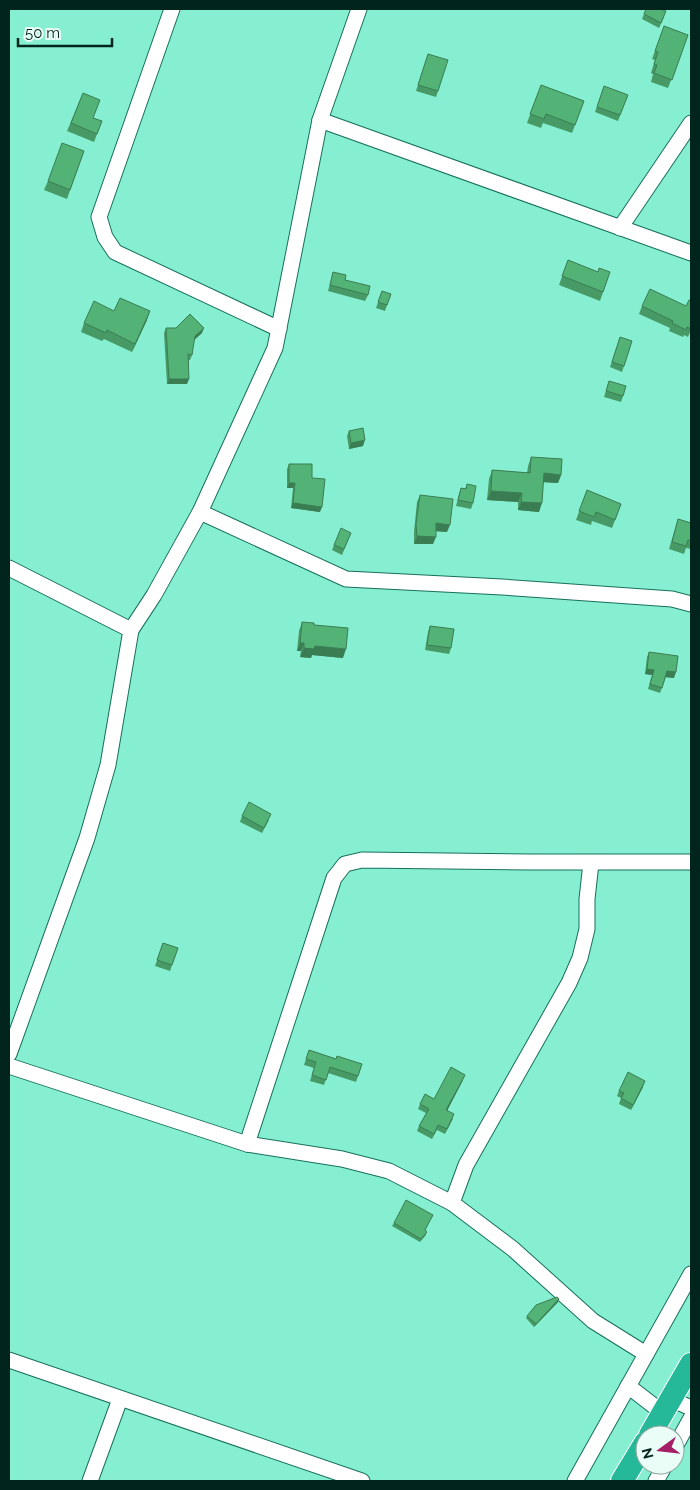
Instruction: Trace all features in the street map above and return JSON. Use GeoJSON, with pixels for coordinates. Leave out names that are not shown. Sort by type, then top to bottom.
{"type":"FeatureCollection","features":[{"type":"Feature","properties":{"kind":"highway"},"geometry":{"type":"LineString","coordinates":[[659,1425],[675,1407],[691,1364]]}},
{"type":"Feature","properties":{"kind":"highway"},"geometry":{"type":"LineString","coordinates":[[622,1481],[635,1460]]}},
{"type":"Feature","properties":{"kind":"street"},"geometry":{"type":"LineString","coordinates":[[172,9],[99,217],[105,237],[116,252],[280,329]]}},
{"type":"Feature","properties":{"kind":"street"},"geometry":{"type":"LineString","coordinates":[[9,1054],[87,838],[108,765],[131,630],[154,595],[200,512],[275,348],[320,120],[358,9]]}},
{"type":"Feature","properties":{"kind":"street"},"geometry":{"type":"LineString","coordinates":[[320,120],[691,253]]}},
{"type":"Feature","properties":{"kind":"street"},"geometry":{"type":"LineString","coordinates":[[620,228],[691,123]]}},
{"type":"Feature","properties":{"kind":"street"},"geometry":{"type":"LineString","coordinates":[[200,512],[346,579],[502,586],[672,599],[691,604]]}},
{"type":"Feature","properties":{"kind":"street"},"geometry":{"type":"LineString","coordinates":[[9,568],[131,630]]}},
{"type":"Feature","properties":{"kind":"street"},"geometry":{"type":"LineString","coordinates":[[247,1144],[334,878],[345,864],[362,860],[591,863],[691,862]]}},
{"type":"Feature","properties":{"kind":"street"},"geometry":{"type":"LineString","coordinates":[[452,1203],[466,1165],[569,983],[580,958],[587,929],[587,899],[591,863]]}},
{"type":"Feature","properties":{"kind":"street"},"geometry":{"type":"LineString","coordinates":[[9,1066],[247,1144],[342,1159],[389,1171],[452,1203],[513,1249],[592,1321],[646,1354]]}},
{"type":"Feature","properties":{"kind":"street"},"geometry":{"type":"LineString","coordinates":[[575,1481],[691,1274]]}},
{"type":"Feature","properties":{"kind":"street"},"geometry":{"type":"LineString","coordinates":[[9,1360],[362,1481]]}},
{"type":"Feature","properties":{"kind":"street"},"geometry":{"type":"LineString","coordinates":[[628,1386],[675,1407]]}},
{"type":"Feature","properties":{"kind":"street"},"geometry":{"type":"LineString","coordinates":[[90,1481],[120,1398]]}},
{"type":"Feature","properties":{"kind":"building"},"geometry":{"type":"Polygon","coordinates":[[[646,9],[666,11],[661,23],[644,14],[646,9]]]}},
{"type":"Feature","properties":{"kind":"building"},"geometry":{"type":"Polygon","coordinates":[[[664,26],[688,35],[672,80],[654,73],[657,65],[654,64],[658,52],[655,51],[664,26]]]}},
{"type":"Feature","properties":{"kind":"building"},"geometry":{"type":"Polygon","coordinates":[[[428,54],[448,60],[438,91],[418,85],[428,54]]]}},
{"type":"Feature","properties":{"kind":"building"},"geometry":{"type":"Polygon","coordinates":[[[541,85],[584,101],[575,125],[546,114],[544,119],[530,114],[541,85]]]}},
{"type":"Feature","properties":{"kind":"building"},"geometry":{"type":"Polygon","coordinates":[[[604,86],[628,95],[620,115],[597,107],[604,86]]]}},
{"type":"Feature","properties":{"kind":"building"},"geometry":{"type":"Polygon","coordinates":[[[83,93],[100,100],[93,118],[102,121],[97,134],[71,123],[83,93]]]}},
{"type":"Feature","properties":{"kind":"building"},"geometry":{"type":"Polygon","coordinates":[[[62,143],[84,151],[70,190],[48,181],[62,143]]]}},
{"type":"Feature","properties":{"kind":"building"},"geometry":{"type":"Polygon","coordinates":[[[568,260],[598,272],[599,268],[610,272],[603,292],[562,276],[568,260]]]}},
{"type":"Feature","properties":{"kind":"building"},"geometry":{"type":"Polygon","coordinates":[[[333,272],[346,275],[345,280],[370,286],[368,295],[330,285],[333,272]]]}},
{"type":"Feature","properties":{"kind":"building"},"geometry":{"type":"Polygon","coordinates":[[[650,289],[686,306],[689,300],[691,300],[691,329],[687,327],[686,330],[672,323],[673,321],[642,306],[650,289]]]}},
{"type":"Feature","properties":{"kind":"building"},"geometry":{"type":"Polygon","coordinates":[[[382,291],[391,294],[387,305],[378,302],[382,291]]]}},
{"type":"Feature","properties":{"kind":"building"},"geometry":{"type":"Polygon","coordinates":[[[120,298],[150,311],[135,344],[107,330],[106,333],[84,323],[94,301],[114,311],[120,298]]]}},
{"type":"Feature","properties":{"kind":"building"},"geometry":{"type":"Polygon","coordinates":[[[190,314],[204,328],[195,336],[192,355],[188,354],[189,379],[169,379],[166,328],[176,328],[190,314]]]}},
{"type":"Feature","properties":{"kind":"building"},"geometry":{"type":"Polygon","coordinates":[[[620,337],[632,341],[624,366],[612,362],[620,337]]]}},
{"type":"Feature","properties":{"kind":"building"},"geometry":{"type":"Polygon","coordinates":[[[609,381],[626,386],[623,396],[606,391],[609,381]]]}},
{"type":"Feature","properties":{"kind":"building"},"geometry":{"type":"Polygon","coordinates":[[[363,428],[365,440],[351,443],[349,431],[363,428]]]}},
{"type":"Feature","properties":{"kind":"building"},"geometry":{"type":"Polygon","coordinates":[[[531,457],[562,459],[561,475],[544,473],[542,503],[521,502],[522,493],[491,491],[492,470],[530,473],[531,457]]]}},
{"type":"Feature","properties":{"kind":"building"},"geometry":{"type":"Polygon","coordinates":[[[289,464],[312,464],[312,478],[325,479],[322,507],[293,503],[295,483],[289,483],[289,464]]]}},
{"type":"Feature","properties":{"kind":"building"},"geometry":{"type":"Polygon","coordinates":[[[467,484],[476,486],[473,503],[458,500],[461,488],[466,489],[467,484]]]}},
{"type":"Feature","properties":{"kind":"building"},"geometry":{"type":"Polygon","coordinates":[[[587,490],[621,504],[615,520],[596,512],[594,517],[579,511],[587,490]]]}},
{"type":"Feature","properties":{"kind":"building"},"geometry":{"type":"Polygon","coordinates":[[[420,495],[453,499],[450,525],[436,523],[436,537],[417,536],[416,524],[420,495]]]}},
{"type":"Feature","properties":{"kind":"building"},"geometry":{"type":"Polygon","coordinates":[[[678,519],[691,523],[691,541],[688,540],[686,546],[672,542],[678,519]]]}},
{"type":"Feature","properties":{"kind":"building"},"geometry":{"type":"Polygon","coordinates":[[[341,528],[351,533],[344,549],[334,545],[341,528]]]}},
{"type":"Feature","properties":{"kind":"building"},"geometry":{"type":"Polygon","coordinates":[[[302,622],[348,628],[346,649],[315,646],[314,649],[304,648],[304,643],[300,643],[302,622]]]}},
{"type":"Feature","properties":{"kind":"building"},"geometry":{"type":"Polygon","coordinates":[[[430,626],[454,629],[451,648],[427,645],[430,626]]]}},
{"type":"Feature","properties":{"kind":"building"},"geometry":{"type":"Polygon","coordinates":[[[649,652],[678,656],[676,672],[667,671],[662,688],[650,684],[654,670],[647,669],[649,652]]]}},
{"type":"Feature","properties":{"kind":"building"},"geometry":{"type":"Polygon","coordinates":[[[249,802],[271,814],[264,828],[242,816],[249,802]]]}},
{"type":"Feature","properties":{"kind":"building"},"geometry":{"type":"Polygon","coordinates":[[[163,943],[178,948],[172,965],[157,960],[163,943]]]}},
{"type":"Feature","properties":{"kind":"building"},"geometry":{"type":"Polygon","coordinates":[[[309,1050],[336,1059],[337,1056],[362,1064],[358,1076],[330,1067],[326,1080],[312,1075],[316,1062],[306,1059],[309,1050]]]}},
{"type":"Feature","properties":{"kind":"building"},"geometry":{"type":"Polygon","coordinates":[[[451,1067],[465,1075],[446,1110],[454,1114],[447,1129],[438,1125],[434,1134],[419,1126],[429,1109],[420,1104],[425,1094],[434,1099],[451,1067]]]}},
{"type":"Feature","properties":{"kind":"building"},"geometry":{"type":"Polygon","coordinates":[[[628,1072],[645,1081],[633,1105],[621,1098],[624,1093],[619,1091],[628,1072]]]}},
{"type":"Feature","properties":{"kind":"building"},"geometry":{"type":"Polygon","coordinates":[[[406,1200],[433,1215],[425,1230],[427,1232],[421,1239],[394,1223],[406,1200]]]}},
{"type":"Feature","properties":{"kind":"building"},"geometry":{"type":"Polygon","coordinates":[[[557,1297],[559,1299],[536,1324],[527,1316],[536,1305],[557,1297]]]}}]}
